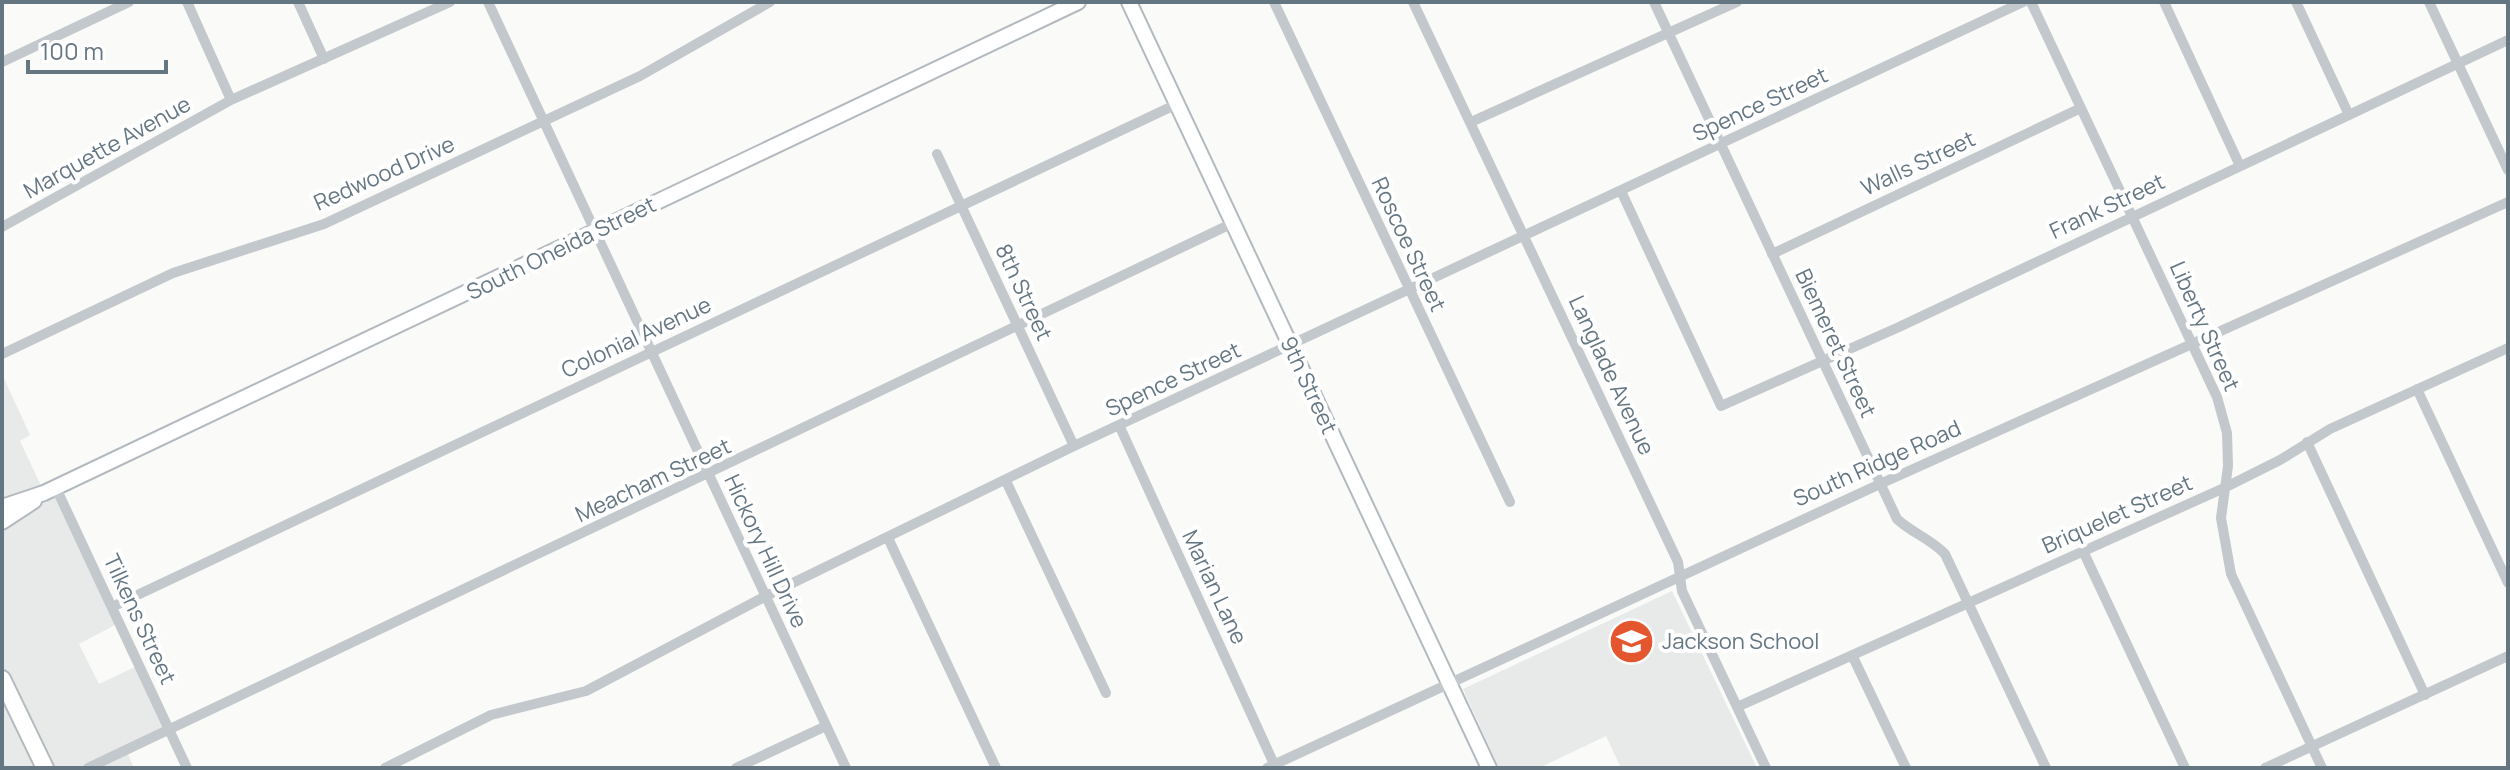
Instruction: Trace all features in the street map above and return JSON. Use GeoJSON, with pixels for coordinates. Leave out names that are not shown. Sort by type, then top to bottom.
{"type":"FeatureCollection","features":[{"type":"Feature","properties":{"kind":"main road"},"geometry":{"type":"LineString","coordinates":[[2,679],[45,768]]}},
{"type":"Feature","properties":{"kind":"street"},"geometry":{"type":"LineString","coordinates":[[2,62],[129,2]]}},
{"type":"Feature","properties":{"kind":"street"},"geometry":{"type":"LineString","coordinates":[[187,2],[231,100]]}},
{"type":"Feature","properties":{"kind":"street"},"geometry":{"type":"LineString","coordinates":[[298,2],[324,59]]}},
{"type":"Feature","properties":{"kind":"street","name":"Marquette Avenue"},"geometry":{"type":"LineString","coordinates":[[2,227],[231,100],[450,2]]}},
{"type":"Feature","properties":{"kind":"street","name":"Hickory Hill Drive"},"geometry":{"type":"LineString","coordinates":[[488,2],[846,768]]}},
{"type":"Feature","properties":{"kind":"street","name":"Redwood Drive"},"geometry":{"type":"LineString","coordinates":[[2,354],[173,273],[324,224],[543,122],[708,40],[770,2]]}},
{"type":"Feature","properties":{"kind":"street","name":"South Oneida Street"},"geometry":{"type":"LineString","coordinates":[[2,507],[50,490],[1078,2]]}},
{"type":"Feature","properties":{"kind":"street","name":"9th Street"},"geometry":{"type":"LineString","coordinates":[[1129,2],[1489,768]]}},
{"type":"Feature","properties":{"kind":"street","name":"Roscoe Street"},"geometry":{"type":"LineString","coordinates":[[1274,2],[1510,502]]}},
{"type":"Feature","properties":{"kind":"street","name":"Biemeret Street"},"geometry":{"type":"LineString","coordinates":[[1654,2],[1897,519],[1908,529],[1933,541],[1945,554],[2046,768]]}},
{"type":"Feature","properties":{"kind":"street"},"geometry":{"type":"LineString","coordinates":[[1471,122],[1737,2]]}},
{"type":"Feature","properties":{"kind":"street","name":"Spence Street"},"geometry":{"type":"LineString","coordinates":[[385,768],[491,715],[586,691],[766,596],[1074,446],[2023,2]]}},
{"type":"Feature","properties":{"kind":"street","name":"Liberty Street"},"geometry":{"type":"LineString","coordinates":[[2031,2],[2217,397],[2227,433],[2222,538],[2231,574],[2322,768]]}},
{"type":"Feature","properties":{"kind":"street"},"geometry":{"type":"LineString","coordinates":[[2164,2],[2240,166]]}},
{"type":"Feature","properties":{"kind":"street"},"geometry":{"type":"LineString","coordinates":[[2296,2],[2349,115]]}},
{"type":"Feature","properties":{"kind":"street"},"geometry":{"type":"LineString","coordinates":[[2429,2],[2508,170]]}},
{"type":"Feature","properties":{"kind":"street","name":"Langlade Avenue"},"geometry":{"type":"LineString","coordinates":[[1416,3],[1678,562],[1682,591],[1766,768]]}},
{"type":"Feature","properties":{"kind":"street","name":"Frank Street"},"geometry":{"type":"LineString","coordinates":[[1621,191],[1721,406],[2508,40]]}},
{"type":"Feature","properties":{"kind":"street","name":"Colonial Avenue"},"geometry":{"type":"LineString","coordinates":[[112,607],[1177,104]]}},
{"type":"Feature","properties":{"kind":"street","name":"Walls Street"},"geometry":{"type":"LineString","coordinates":[[1772,254],[2081,108]]}},
{"type":"Feature","properties":{"kind":"street","name":"8th Street"},"geometry":{"type":"LineString","coordinates":[[937,154],[1074,446]]}},
{"type":"Feature","properties":{"kind":"street","name":"South Ridge Road"},"geometry":{"type":"LineString","coordinates":[[1270,766],[1680,575],[2508,202]]}},
{"type":"Feature","properties":{"kind":"street","name":"Meacham Street"},"geometry":{"type":"LineString","coordinates":[[88,768],[1233,223]]}},
{"type":"Feature","properties":{"kind":"street","name":"Briquelet Street"},"geometry":{"type":"LineString","coordinates":[[1737,707],[2224,488],[2280,460],[2307,442],[2508,348]]}},
{"type":"Feature","properties":{"kind":"street"},"geometry":{"type":"LineString","coordinates":[[2417,389],[2508,583]]}},
{"type":"Feature","properties":{"kind":"street","name":"Marian Lane"},"geometry":{"type":"LineString","coordinates":[[1119,425],[1270,766]]}},
{"type":"Feature","properties":{"kind":"street"},"geometry":{"type":"LineString","coordinates":[[2307,442],[2425,695]]}},
{"type":"Feature","properties":{"kind":"street"},"geometry":{"type":"LineString","coordinates":[[1006,481],[1106,693]]}},
{"type":"Feature","properties":{"kind":"street","name":"South Oneida Street"},"geometry":{"type":"LineString","coordinates":[[2,522],[50,490]]}},
{"type":"Feature","properties":{"kind":"street","name":"Tilkens Street"},"geometry":{"type":"LineString","coordinates":[[50,490],[112,607],[187,768]]}},
{"type":"Feature","properties":{"kind":"street"},"geometry":{"type":"LineString","coordinates":[[888,538],[996,768]]}},
{"type":"Feature","properties":{"kind":"street"},"geometry":{"type":"LineString","coordinates":[[2083,551],[2185,768]]}},
{"type":"Feature","properties":{"kind":"street"},"geometry":{"type":"LineString","coordinates":[[1852,655],[1906,768]]}},
{"type":"Feature","properties":{"kind":"street"},"geometry":{"type":"LineString","coordinates":[[2265,768],[2508,656]]}},
{"type":"Feature","properties":{"kind":"street"},"geometry":{"type":"LineString","coordinates":[[736,768],[826,726]]}},
{"type":"Feature","properties":{"kind":"shaded area"},"geometry":{"type":"Polygon","coordinates":[[[2,374],[30,435],[20,441],[44,492],[56,488],[119,623],[79,644],[99,684],[139,665],[169,730],[126,750],[134,768],[2,768],[2,374]]]}},
{"type":"Feature","properties":{"kind":"shaded area","name":"Jackson School"},"geometry":{"type":"Polygon","coordinates":[[[1672,591],[1757,768],[1621,768],[1606,736],[1539,768],[1499,768],[1463,689],[1672,591]]]}},
{"type":"Feature","properties":{"kind":"place","name":"Jackson School"},"geometry":{"type":"Point","coordinates":[1631,641]}}]}
